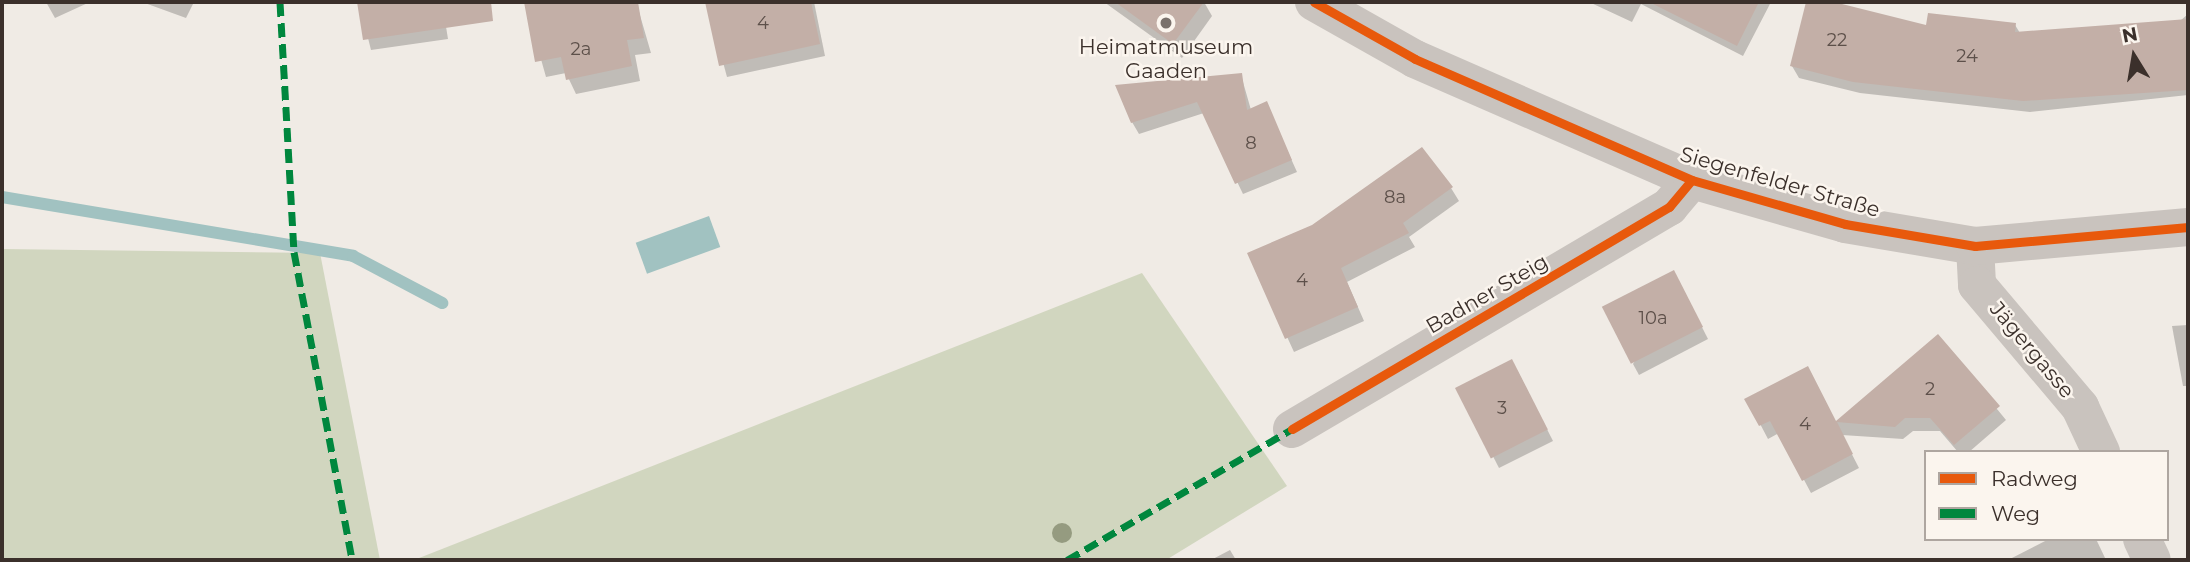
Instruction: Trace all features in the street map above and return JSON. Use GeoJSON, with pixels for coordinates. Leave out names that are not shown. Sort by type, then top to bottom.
{"type":"FeatureCollection","features":[{"type":"Feature","properties":{"kind":"street","name":"Siegenfelder Straße"},"geometry":{"type":"LineString","coordinates":[[1314,2],[1415,59],[1692,180],[1845,223],[1975,246],[2188,227]]}},
{"type":"Feature","properties":{"kind":"street","name":"Badner Steig"},"geometry":{"type":"LineString","coordinates":[[1292,429],[1669,207],[1692,180]]}},
{"type":"Feature","properties":{"kind":"street","name":"Jägergasse"},"geometry":{"type":"LineString","coordinates":[[1975,246],[1977,285],[2080,407],[2100,450]]}},
{"type":"Feature","properties":{"kind":"street"},"geometry":{"type":"LineString","coordinates":[[2143,541],[2152,560]]}},
{"type":"Feature","properties":{"kind":"green space"},"geometry":{"type":"Polygon","coordinates":[[[2,249],[320,253],[380,560],[2,560],[2,249]]]}},
{"type":"Feature","properties":{"kind":"green space"},"geometry":{"type":"Polygon","coordinates":[[[1142,273],[1287,486],[1166,560],[414,560],[1142,273]]]}},
{"type":"Feature","properties":{"kind":"water"},"geometry":{"type":"Polygon","coordinates":[[[709,216],[720,247],[647,274],[636,243],[709,216]]]}},
{"type":"Feature","properties":{"kind":"building"},"geometry":{"type":"Polygon","coordinates":[[[357,2],[491,2],[493,21],[363,40],[357,2]]]}},
{"type":"Feature","properties":{"kind":"building"},"geometry":{"type":"Polygon","coordinates":[[[524,2],[638,2],[644,38],[627,40],[632,66],[566,80],[561,57],[535,62],[524,2]]]}},
{"type":"Feature","properties":{"kind":"building"},"geometry":{"type":"Polygon","coordinates":[[[705,2],[811,2],[820,44],[719,66],[705,2]]]}},
{"type":"Feature","properties":{"kind":"building","name":"Heimatmuseum Gaaden"},"geometry":{"type":"Polygon","coordinates":[[[1115,2],[1204,2],[1173,44],[1115,2]]]}},
{"type":"Feature","properties":{"kind":"building"},"geometry":{"type":"Polygon","coordinates":[[[1649,2],[1759,2],[1737,46],[1649,2]]]}},
{"type":"Feature","properties":{"kind":"building"},"geometry":{"type":"Polygon","coordinates":[[[1806,2],[1834,2],[1926,25],[1928,13],[2016,23],[2015,32],[2188,19],[2188,90],[2023,101],[1853,82],[1790,66],[1806,2]]]}},
{"type":"Feature","properties":{"kind":"building"},"geometry":{"type":"Polygon","coordinates":[[[1242,73],[1247,110],[1267,101],[1292,160],[1235,184],[1197,102],[1131,123],[1115,85],[1242,73]]]}},
{"type":"Feature","properties":{"kind":"building"},"geometry":{"type":"Polygon","coordinates":[[[1422,147],[1453,187],[1403,223],[1409,233],[1341,268],[1358,307],[1285,339],[1247,253],[1312,225],[1422,147]]]}},
{"type":"Feature","properties":{"kind":"building"},"geometry":{"type":"Polygon","coordinates":[[[1674,270],[1703,327],[1631,364],[1602,307],[1674,270]]]}},
{"type":"Feature","properties":{"kind":"building"},"geometry":{"type":"Polygon","coordinates":[[[1938,334],[2000,406],[1954,445],[1930,418],[1905,418],[1895,427],[1837,422],[1853,454],[1802,481],[1770,421],[1759,426],[1744,399],[1808,366],[1836,421],[1938,334]]]}},
{"type":"Feature","properties":{"kind":"building"},"geometry":{"type":"Polygon","coordinates":[[[1512,359],[1548,429],[1491,458],[1455,388],[1512,359]]]}},
{"type":"Feature","properties":{"kind":"waterway"},"geometry":{"type":"LineString","coordinates":[[2,197],[353,256],[442,303]]}},
{"type":"Feature","properties":{"kind":"marked path"},"geometry":{"type":"LineString","coordinates":[[280,2],[294,252],[352,560]]}},
{"type":"Feature","properties":{"kind":"marked path"},"geometry":{"type":"LineString","coordinates":[[1067,560],[1292,429]]}},
{"type":"Feature","properties":{"kind":"cycle path"},"geometry":{"type":"LineString","coordinates":[[1314,2],[1415,59],[1692,180],[1845,224],[1975,246],[2188,227]]}},
{"type":"Feature","properties":{"kind":"cycle path"},"geometry":{"type":"LineString","coordinates":[[1292,429],[1669,207],[1692,180]]}},
{"type":"Feature","properties":{"kind":"place","name":"Heimatmuseum Gaaden"},"geometry":{"type":"Point","coordinates":[1166,23]}}]}
